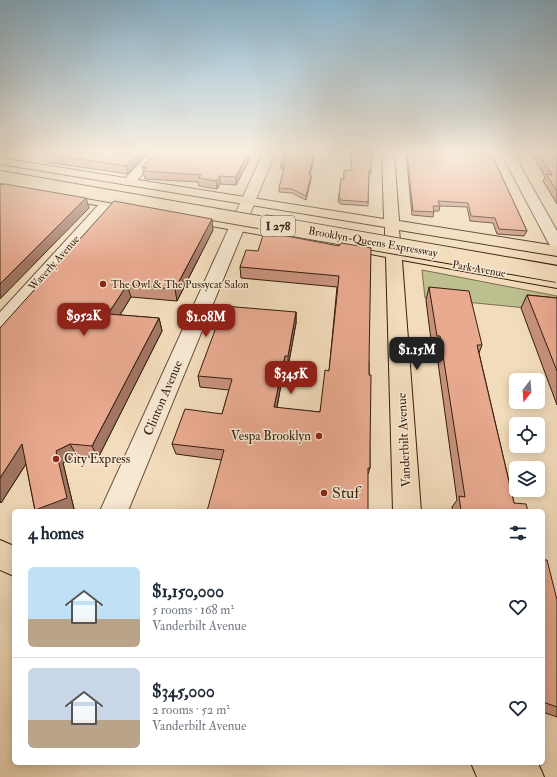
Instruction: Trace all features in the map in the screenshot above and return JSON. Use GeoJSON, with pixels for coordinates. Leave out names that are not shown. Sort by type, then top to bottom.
{"type":"FeatureCollection","features":[{"type":"Feature","properties":{"kind":"main road","name":"Park Avenue"},"geometry":{"type":"LineString","coordinates":[[34,189],[557,283]]}},
{"type":"Feature","properties":{"kind":"main road","name":"Brooklyn-Queens Expressway"},"geometry":{"type":"LineString","coordinates":[[70,189],[557,274]]}},
{"type":"Feature","properties":{"kind":"main road","name":"Brooklyn-Queens Expressway"},"geometry":{"type":"LineString","coordinates":[[126,189],[557,262]]}},
{"type":"Feature","properties":{"kind":"main road"},"geometry":{"type":"LineString","coordinates":[[173,189],[557,251]]}},
{"type":"Feature","properties":{"kind":"main road","name":"Vanderbilt Avenue"},"geometry":{"type":"LineString","coordinates":[[390,189],[407,509]]}},
{"type":"Feature","properties":{"kind":"main road"},"geometry":{"type":"LineString","coordinates":[[0,555],[12,560]]}},
{"type":"Feature","properties":{"kind":"main road"},"geometry":{"type":"LineString","coordinates":[[496,765],[524,777]]}},
{"type":"Feature","properties":{"kind":"street","name":"Clinton Avenue"},"geometry":{"type":"LineString","coordinates":[[115,509],[254,189]]}},
{"type":"Feature","properties":{"kind":"street"},"geometry":{"type":"LineString","coordinates":[[527,189],[557,244]]}},
{"type":"Feature","properties":{"kind":"street","name":"Waverly Avenue"},"geometry":{"type":"LineString","coordinates":[[0,323],[108,203]]}},
{"type":"Feature","properties":{"kind":"green space"},"geometry":{"type":"Polygon","coordinates":[[[422,270],[557,296],[557,311],[425,298],[422,270]]]}},
{"type":"Feature","properties":{"kind":"building"},"geometry":{"type":"Polygon","coordinates":[[[0,189],[35,189],[86,198],[0,284],[0,189]]]}},
{"type":"Feature","properties":{"kind":"building"},"geometry":{"type":"Polygon","coordinates":[[[293,189],[308,189],[306,196],[293,189]]]}},
{"type":"Feature","properties":{"kind":"building"},"geometry":{"type":"Polygon","coordinates":[[[340,189],[368,189],[368,202],[340,200],[340,189]]]}},
{"type":"Feature","properties":{"kind":"building"},"geometry":{"type":"Polygon","coordinates":[[[411,189],[508,189],[527,231],[499,229],[495,218],[471,216],[468,203],[438,201],[440,206],[433,206],[434,212],[413,211],[411,189]]]}},
{"type":"Feature","properties":{"kind":"building"},"geometry":{"type":"Polygon","coordinates":[[[114,201],[212,219],[175,289],[127,285],[108,314],[159,318],[92,446],[70,444],[56,451],[67,498],[38,509],[35,509],[22,444],[0,478],[0,328],[114,201]]]}},
{"type":"Feature","properties":{"kind":"building"},"geometry":{"type":"Polygon","coordinates":[[[276,234],[339,246],[341,243],[371,248],[369,362],[369,375],[371,375],[370,468],[368,468],[368,509],[208,509],[224,450],[172,444],[185,409],[222,414],[232,379],[198,376],[224,306],[296,312],[288,356],[285,356],[274,407],[320,412],[325,370],[329,371],[339,276],[240,267],[246,250],[258,251],[263,235],[275,236],[276,234]]]}},
{"type":"Feature","properties":{"kind":"building"},"geometry":{"type":"Polygon","coordinates":[[[429,287],[469,291],[482,345],[477,345],[509,482],[509,497],[513,497],[514,503],[526,504],[527,509],[461,509],[459,496],[465,497],[440,336],[437,336],[429,287]]]}},
{"type":"Feature","properties":{"kind":"building"},"geometry":{"type":"Polygon","coordinates":[[[527,295],[557,298],[557,371],[527,295]]]}},
{"type":"Feature","properties":{"kind":"building"},"geometry":{"type":"Polygon","coordinates":[[[545,560],[547,560],[557,600],[557,707],[545,703],[545,560]]]}},
{"type":"Feature","properties":{"kind":"place","name":"The Owl & The Pussycat Salon"},"geometry":{"type":"Point","coordinates":[103,284]}},
{"type":"Feature","properties":{"kind":"place","name":"Vespa Brooklyn"},"geometry":{"type":"Point","coordinates":[319,436]}},
{"type":"Feature","properties":{"kind":"place","name":"City Express"},"geometry":{"type":"Point","coordinates":[56,459]}},
{"type":"Feature","properties":{"kind":"place","name":"Stuf"},"geometry":{"type":"Point","coordinates":[324,493]}}]}
